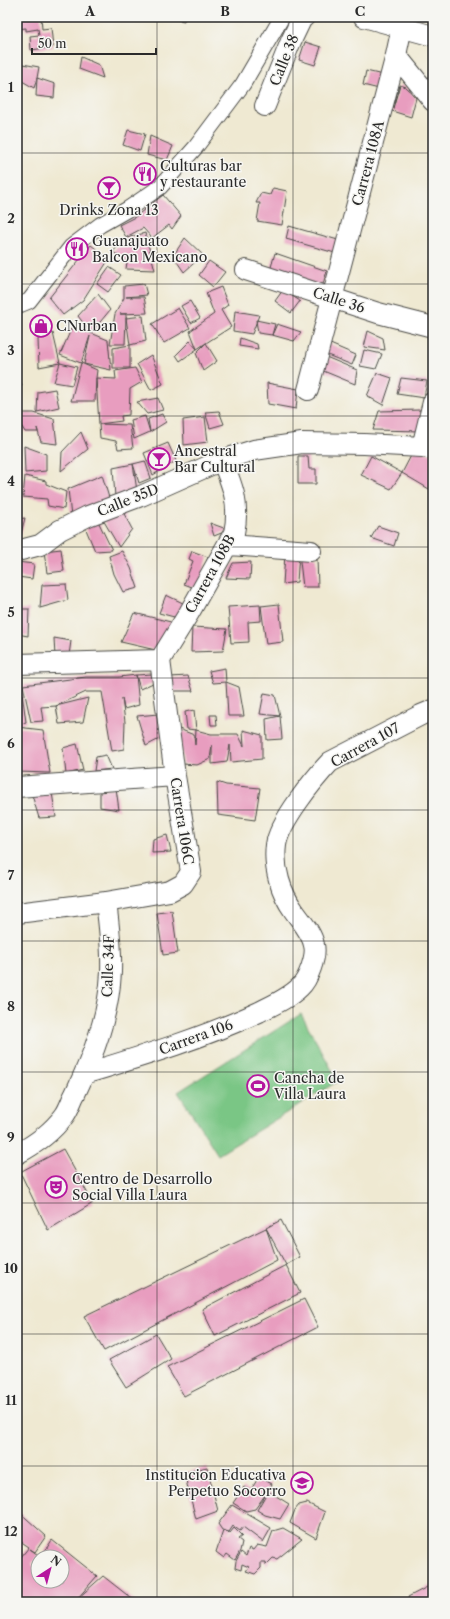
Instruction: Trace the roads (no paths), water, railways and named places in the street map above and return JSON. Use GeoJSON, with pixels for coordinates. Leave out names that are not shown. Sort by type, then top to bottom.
{"type":"FeatureCollection","features":[{"type":"Feature","properties":{"kind":"street"},"geometry":{"type":"LineString","coordinates":[[17,306],[29,301],[71,247],[100,225],[128,209],[160,187],[195,148],[243,84],[282,17]]}},
{"type":"Feature","properties":{"kind":"street","name":"Calle 38"},"geometry":{"type":"LineString","coordinates":[[265,106],[291,41],[302,18],[304,17]]}},
{"type":"Feature","properties":{"kind":"street"},"geometry":{"type":"LineString","coordinates":[[364,17],[433,36]]}},
{"type":"Feature","properties":{"kind":"street","name":"Carrera 108A"},"geometry":{"type":"LineString","coordinates":[[308,390],[396,55],[402,27]]}},
{"type":"Feature","properties":{"kind":"street"},"geometry":{"type":"LineString","coordinates":[[396,55],[433,101]]}},
{"type":"Feature","properties":{"kind":"street","name":"Calle 36"},"geometry":{"type":"LineString","coordinates":[[246,270],[378,313],[433,327]]}},
{"type":"Feature","properties":{"kind":"street"},"geometry":{"type":"LineString","coordinates":[[428,448],[433,402]]}},
{"type":"Feature","properties":{"kind":"street","name":"Calle 35D"},"geometry":{"type":"LineString","coordinates":[[18,551],[40,545],[60,530],[88,516],[141,496],[222,460],[254,450],[302,443],[428,448]]}},
{"type":"Feature","properties":{"kind":"street","name":"Carrera 108B"},"geometry":{"type":"LineString","coordinates":[[160,660],[229,544],[234,533],[237,519],[235,491],[222,460]]}},
{"type":"Feature","properties":{"kind":"street"},"geometry":{"type":"LineString","coordinates":[[229,544],[311,551]]}},
{"type":"Feature","properties":{"kind":"street"},"geometry":{"type":"LineString","coordinates":[[17,664],[160,660]]}},
{"type":"Feature","properties":{"kind":"street","name":"Carrera 106C"},"geometry":{"type":"LineString","coordinates":[[17,913],[106,902],[170,891],[183,884],[191,872],[175,776],[160,660]]}},
{"type":"Feature","properties":{"kind":"street","name":"Carrera 107"},"geometry":{"type":"LineString","coordinates":[[301,986],[311,969],[314,946],[309,934],[292,909],[279,880],[276,864],[276,844],[286,822],[318,774],[330,762],[433,710]]}},
{"type":"Feature","properties":{"kind":"street"},"geometry":{"type":"LineString","coordinates":[[17,788],[175,776]]}},
{"type":"Feature","properties":{"kind":"street","name":"Calle 34F"},"geometry":{"type":"LineString","coordinates":[[17,1154],[34,1145],[64,1116],[84,1074],[99,1035],[106,1008],[111,972],[106,902]]}},
{"type":"Feature","properties":{"kind":"street","name":"Carrera 106"},"geometry":{"type":"LineString","coordinates":[[84,1074],[229,1026],[267,1008],[292,994],[301,986]]}},
{"type":"Feature","properties":{"kind":"place","name":"Culturas bar y restaurante"},"geometry":{"type":"Point","coordinates":[145,174]}},
{"type":"Feature","properties":{"kind":"place","name":"Drinks Zona 13"},"geometry":{"type":"Point","coordinates":[109,188]}},
{"type":"Feature","properties":{"kind":"place","name":"Guanajuato Balcon Mexicano"},"geometry":{"type":"Point","coordinates":[77,249]}},
{"type":"Feature","properties":{"kind":"place","name":"CNurban"},"geometry":{"type":"Point","coordinates":[41,326]}},
{"type":"Feature","properties":{"kind":"place","name":"Ancestral Bar Cultural"},"geometry":{"type":"Point","coordinates":[159,459]}},
{"type":"Feature","properties":{"kind":"place","name":"Cancha de Villa Laura"},"geometry":{"type":"Point","coordinates":[258,1086]}},
{"type":"Feature","properties":{"kind":"place","name":"Centro de Desarrollo Social Villa Laura"},"geometry":{"type":"Point","coordinates":[56,1187]}},
{"type":"Feature","properties":{"kind":"place","name":"Institucion Educativa Perpetuo Socorro"},"geometry":{"type":"Point","coordinates":[302,1483]}}]}
